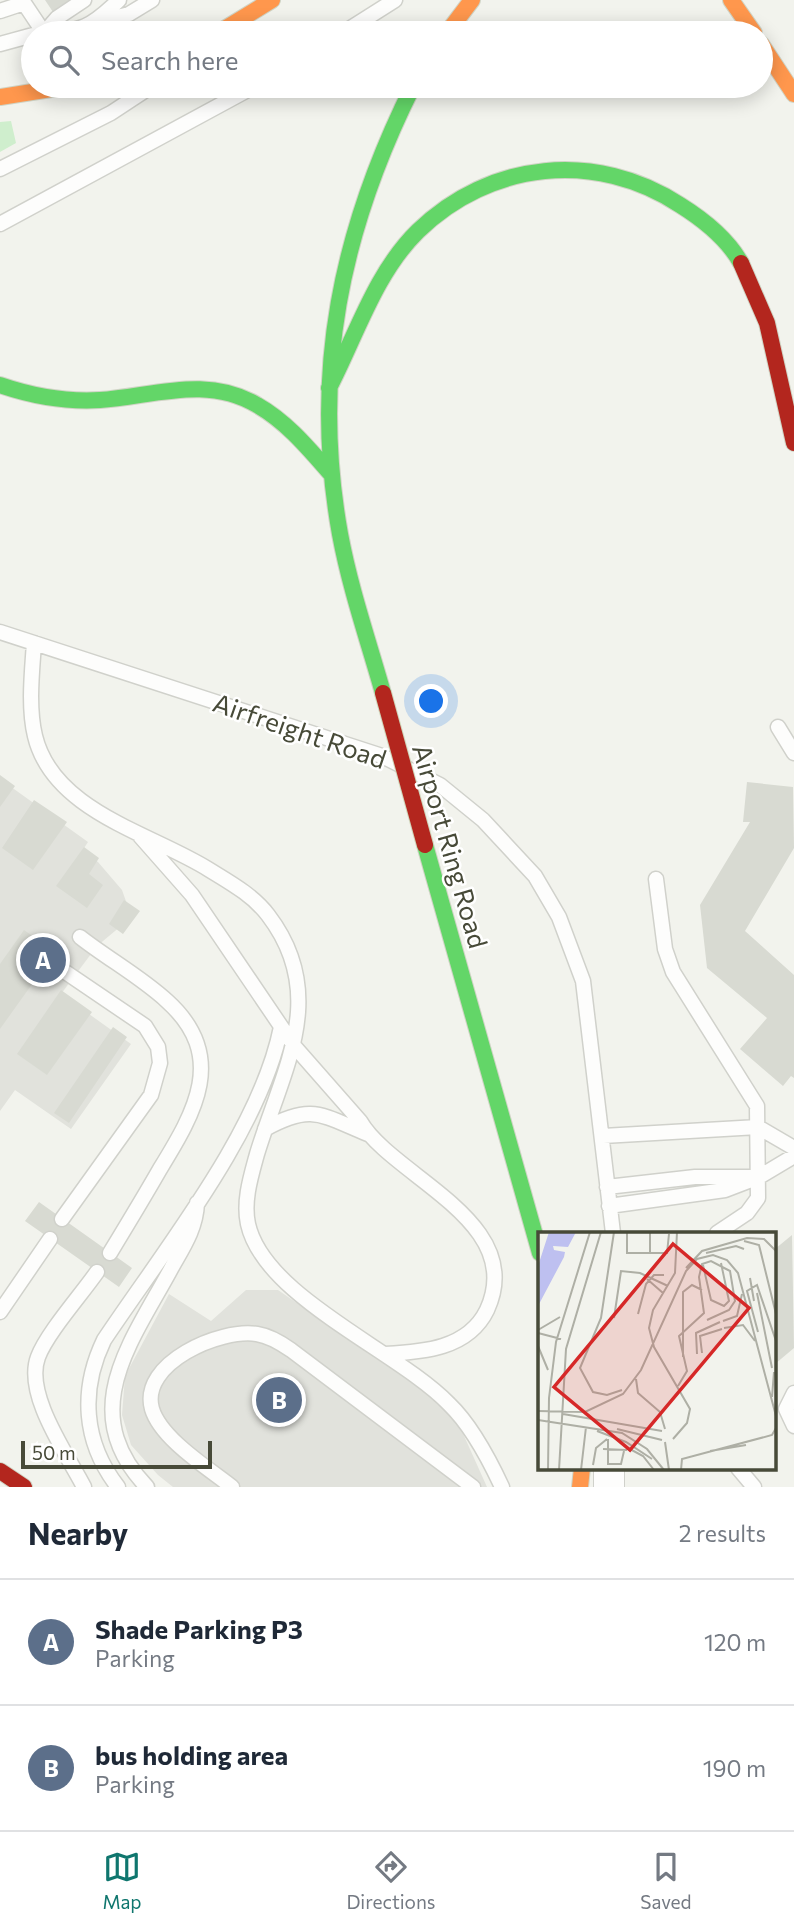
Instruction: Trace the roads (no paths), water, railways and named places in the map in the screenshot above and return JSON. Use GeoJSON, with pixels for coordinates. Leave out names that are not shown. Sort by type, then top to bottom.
{"type":"FeatureCollection","features":[{"type":"Feature","properties":{"kind":"main road"},"geometry":{"type":"LineString","coordinates":[[239,21],[272,0]]}},
{"type":"Feature","properties":{"kind":"main road"},"geometry":{"type":"LineString","coordinates":[[456,21],[472,0]]}},
{"type":"Feature","properties":{"kind":"main road"},"geometry":{"type":"LineString","coordinates":[[731,0],[746,21]]}},
{"type":"Feature","properties":{"kind":"main road"},"geometry":{"type":"LineString","coordinates":[[773,62],[794,94]]}},
{"type":"Feature","properties":{"kind":"main road"},"geometry":{"type":"LineString","coordinates":[[0,97],[21,94]]}},
{"type":"Feature","properties":{"kind":"main road","name":"Airport Ring Road"},"geometry":{"type":"LineString","coordinates":[[407,98],[382,148],[353,228],[334,312],[329,388],[331,474],[344,551],[538,1246]]}},
{"type":"Feature","properties":{"kind":"main road"},"geometry":{"type":"LineString","coordinates":[[329,388],[396,256],[425,224],[470,192],[506,176],[542,167],[585,167],[622,175],[659,189],[702,220],[737,256],[765,314],[794,443]]}},
{"type":"Feature","properties":{"kind":"main road"},"geometry":{"type":"LineString","coordinates":[[0,385],[57,399],[97,400],[187,386],[215,389],[243,398],[269,413],[331,474]]}},
{"type":"Feature","properties":{"kind":"main road"},"geometry":{"type":"LineString","coordinates":[[0,1471],[24,1487]]}},
{"type":"Feature","properties":{"kind":"lane"},"geometry":{"type":"LineString","coordinates":[[54,21],[85,0]]}},
{"type":"Feature","properties":{"kind":"lane"},"geometry":{"type":"LineString","coordinates":[[97,21],[119,0]]}},
{"type":"Feature","properties":{"kind":"lane"},"geometry":{"type":"LineString","coordinates":[[105,21],[130,14],[152,0]]}},
{"type":"Feature","properties":{"kind":"lane"},"geometry":{"type":"LineString","coordinates":[[362,21],[396,0]]}},
{"type":"Feature","properties":{"kind":"lane"},"geometry":{"type":"LineString","coordinates":[[0,11],[23,2],[35,21]]}},
{"type":"Feature","properties":{"kind":"lane"},"geometry":{"type":"LineString","coordinates":[[0,44],[21,39]]}},
{"type":"Feature","properties":{"kind":"lane"},"geometry":{"type":"LineString","coordinates":[[0,169],[111,113],[134,98]]}},
{"type":"Feature","properties":{"kind":"lane"},"geometry":{"type":"LineString","coordinates":[[0,224],[233,98]]}},
{"type":"Feature","properties":{"kind":"lane","name":"Airfreight Road"},"geometry":{"type":"LineString","coordinates":[[0,632],[382,756],[440,785],[484,820],[535,876],[559,917],[583,981],[613,1232]]}},
{"type":"Feature","properties":{"kind":"lane"},"geometry":{"type":"LineString","coordinates":[[34,643],[35,736],[59,782],[81,801],[204,866],[243,891],[266,912],[291,955],[299,1009],[295,1047],[265,1129],[247,1207],[248,1224],[256,1245],[284,1282],[450,1404],[464,1420],[502,1487]]}},
{"type":"Feature","properties":{"kind":"lane"},"geometry":{"type":"LineString","coordinates":[[778,727],[794,752]]}},
{"type":"Feature","properties":{"kind":"lane"},"geometry":{"type":"LineString","coordinates":[[136,831],[192,895],[295,1047],[360,1121],[368,1134]]}},
{"type":"Feature","properties":{"kind":"lane"},"geometry":{"type":"LineString","coordinates":[[656,879],[664,949],[673,972],[754,1096],[757,1106],[759,1177],[755,1204],[718,1232]]}},
{"type":"Feature","properties":{"kind":"lane"},"geometry":{"type":"LineString","coordinates":[[80,937],[169,1002],[190,1029],[200,1060],[199,1094],[190,1119],[110,1252]]}},
{"type":"Feature","properties":{"kind":"lane"},"geometry":{"type":"LineString","coordinates":[[58,967],[145,1026],[158,1047],[160,1063],[151,1095],[62,1219]]}},
{"type":"Feature","properties":{"kind":"lane"},"geometry":{"type":"LineString","coordinates":[[118,1487],[105,1471],[88,1418],[91,1371],[104,1340],[197,1202],[247,1121],[267,1080],[281,1027]]}},
{"type":"Feature","properties":{"kind":"lane"},"geometry":{"type":"LineString","coordinates":[[265,1129],[297,1113],[308,1113],[322,1115],[368,1134],[430,1183],[480,1236],[492,1265],[491,1301],[485,1313],[468,1334],[448,1345],[425,1352],[385,1354]]}},
{"type":"Feature","properties":{"kind":"lane"},"geometry":{"type":"LineString","coordinates":[[603,1136],[758,1127],[794,1148]]}},
{"type":"Feature","properties":{"kind":"lane"},"geometry":{"type":"LineString","coordinates":[[609,1206],[725,1190],[759,1177],[794,1156]]}},
{"type":"Feature","properties":{"kind":"lane"},"geometry":{"type":"LineString","coordinates":[[607,1187],[695,1177],[759,1177]]}},
{"type":"Feature","properties":{"kind":"lane"},"geometry":{"type":"LineString","coordinates":[[147,1487],[126,1461],[120,1446],[114,1425],[114,1384],[122,1360],[191,1232],[197,1202]]}},
{"type":"Feature","properties":{"kind":"lane"},"geometry":{"type":"LineString","coordinates":[[0,1312],[50,1239]]}},
{"type":"Feature","properties":{"kind":"lane"},"geometry":{"type":"LineString","coordinates":[[84,1487],[38,1396],[34,1372],[41,1351],[97,1272]]}},
{"type":"Feature","properties":{"kind":"lane"},"geometry":{"type":"LineString","coordinates":[[232,1487],[187,1452],[162,1426],[152,1411],[150,1397],[153,1385],[163,1370],[189,1349],[245,1334],[276,1340],[473,1487]]}},
{"type":"Feature","properties":{"kind":"lane"},"geometry":{"type":"LineString","coordinates":[[794,1393],[786,1409],[794,1426]]}},
{"type":"Feature","properties":{"kind":"lane"},"geometry":{"type":"LineString","coordinates":[[740,1470],[754,1487]]}},
{"type":"Feature","properties":{"kind":"place","name":"Shade Parking P3"},"geometry":{"type":"Point","coordinates":[43,960]}},
{"type":"Feature","properties":{"kind":"place","name":"bus holding area"},"geometry":{"type":"Point","coordinates":[279,1400]}}]}
